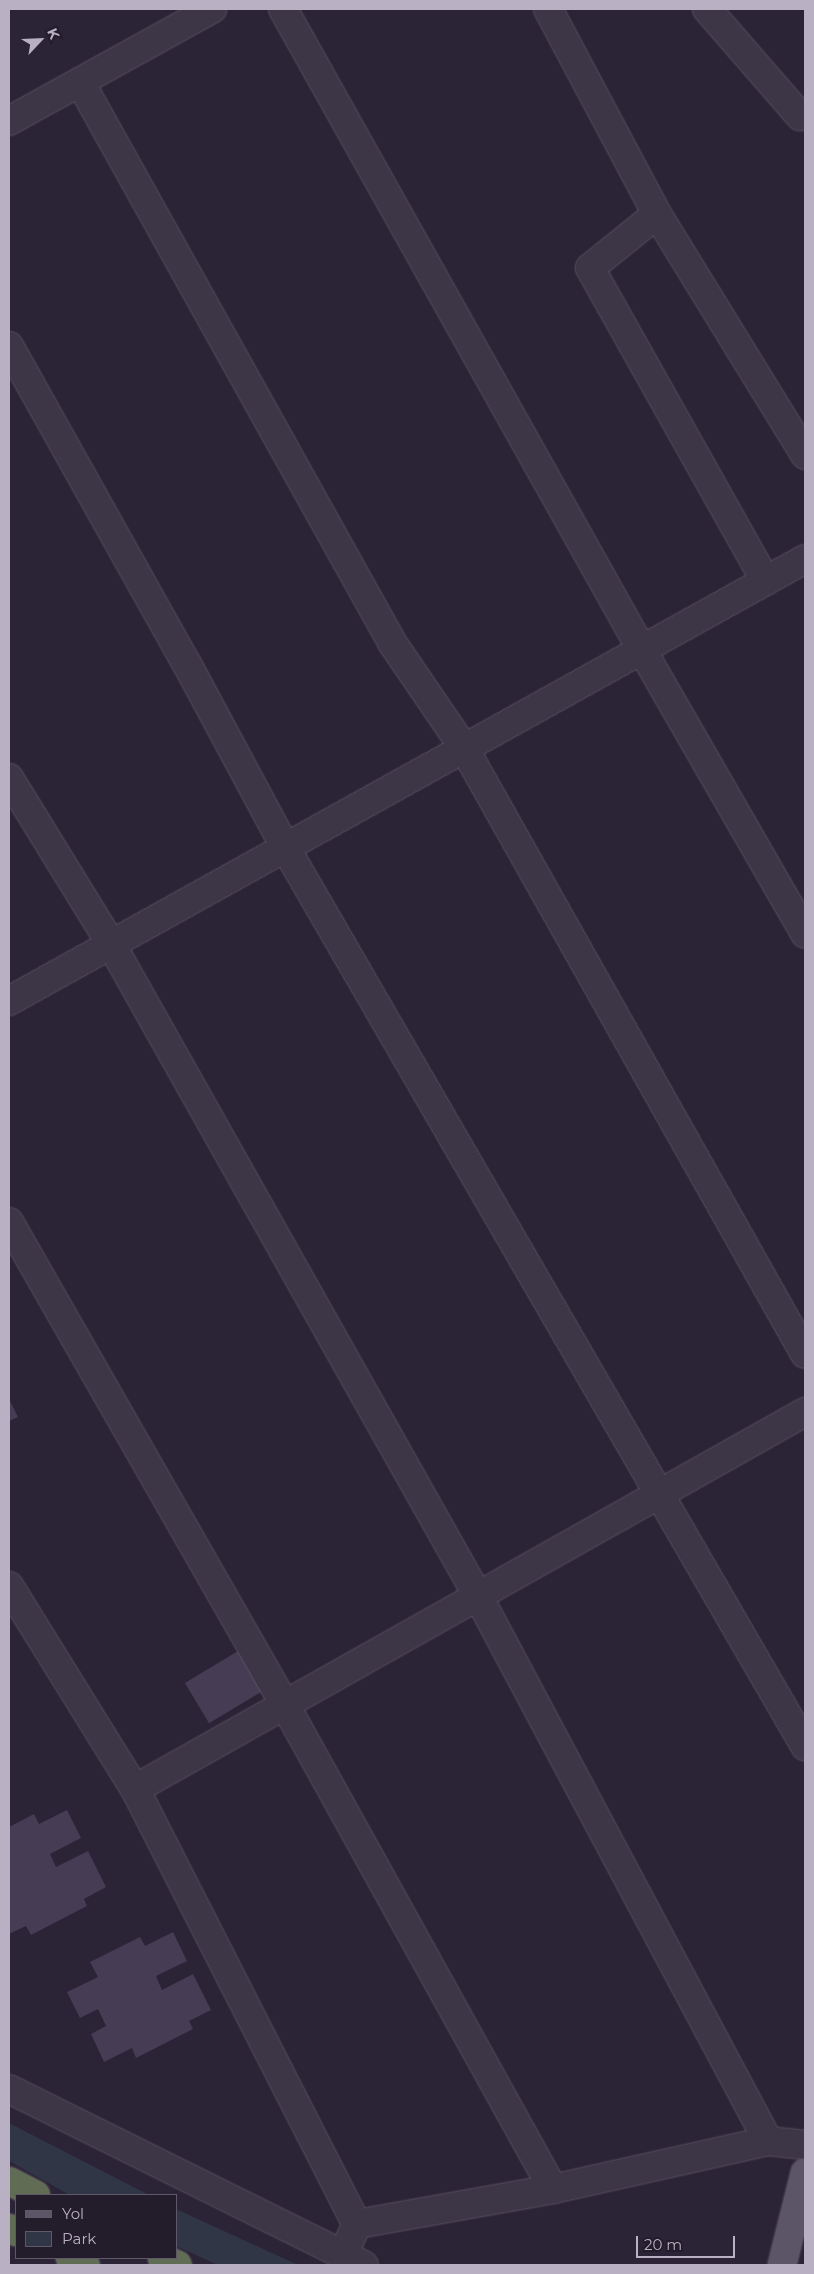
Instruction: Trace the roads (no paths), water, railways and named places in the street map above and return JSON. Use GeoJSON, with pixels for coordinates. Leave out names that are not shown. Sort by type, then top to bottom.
{"type":"FeatureCollection","features":[{"type":"Feature","properties":{"kind":"highway"},"geometry":{"type":"LineString","coordinates":[[9,2181],[34,2194]]}},
{"type":"Feature","properties":{"kind":"highway"},"geometry":{"type":"LineString","coordinates":[[72,2259],[86,2265]]}},
{"type":"Feature","properties":{"kind":"highway"},"geometry":{"type":"LineString","coordinates":[[164,2259],[178,2265]]}},
{"type":"Feature","properties":{"kind":"main road"},"geometry":{"type":"LineString","coordinates":[[782,2265],[805,2173]]}},
{"type":"Feature","properties":{"kind":"street"},"geometry":{"type":"LineString","coordinates":[[283,9],[642,650],[805,934]]}},
{"type":"Feature","properties":{"kind":"street"},"geometry":{"type":"LineString","coordinates":[[548,9],[657,214],[805,455]]}},
{"type":"Feature","properties":{"kind":"street"},"geometry":{"type":"LineString","coordinates":[[707,9],[800,116]]}},
{"type":"Feature","properties":{"kind":"street"},"geometry":{"type":"LineString","coordinates":[[9,121],[80,82],[197,12]]}},
{"type":"Feature","properties":{"kind":"street"},"geometry":{"type":"LineString","coordinates":[[80,82],[393,644],[464,748],[805,1354]]}},
{"type":"Feature","properties":{"kind":"street"},"geometry":{"type":"LineString","coordinates":[[657,214],[590,268],[766,581]]}},
{"type":"Feature","properties":{"kind":"street"},"geometry":{"type":"LineString","coordinates":[[9,346],[188,666],[285,847],[805,1746]]}},
{"type":"Feature","properties":{"kind":"street"},"geometry":{"type":"LineString","coordinates":[[9,1000],[805,559]]}},
{"type":"Feature","properties":{"kind":"street"},"geometry":{"type":"LineString","coordinates":[[9,778],[111,944],[478,1596],[768,2141]]}},
{"type":"Feature","properties":{"kind":"street"},"geometry":{"type":"LineString","coordinates":[[9,1222],[285,1705],[553,2189]]}},
{"type":"Feature","properties":{"kind":"street"},"geometry":{"type":"LineString","coordinates":[[135,1789],[805,1412]]}},
{"type":"Feature","properties":{"kind":"street"},"geometry":{"type":"LineString","coordinates":[[9,1586],[135,1789],[358,2224],[353,2260],[9,2089]]}},
{"type":"Feature","properties":{"kind":"street"},"geometry":{"type":"LineString","coordinates":[[358,2224],[553,2189],[768,2141],[805,2145]]}}]}
